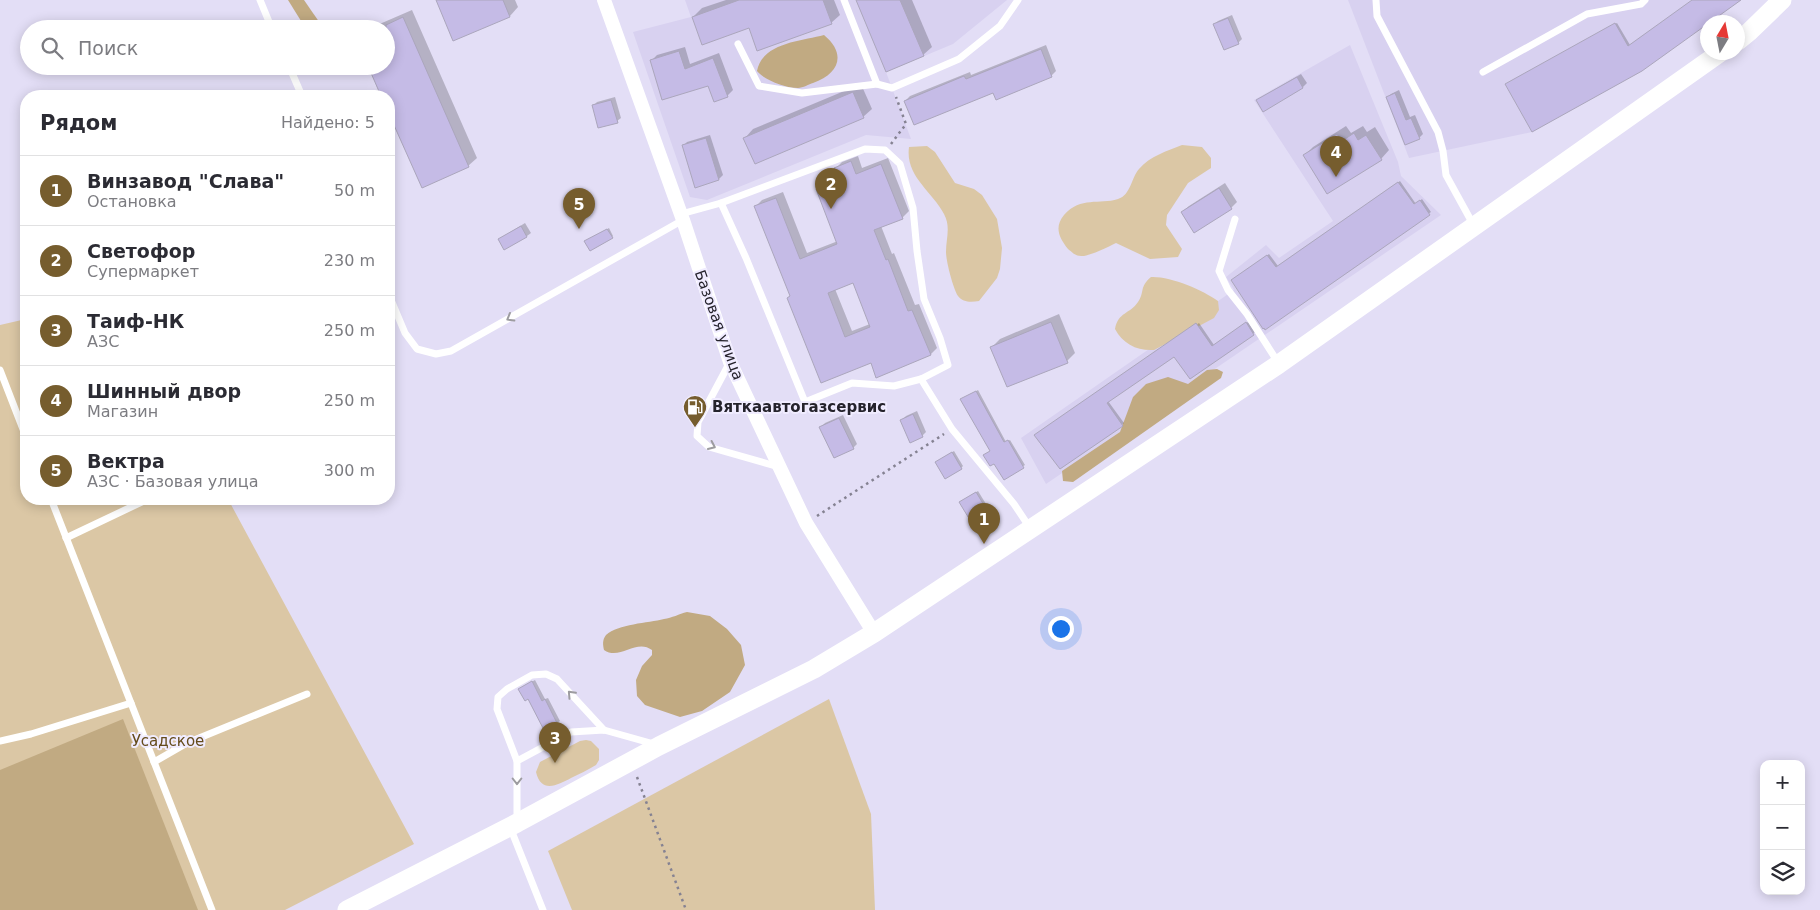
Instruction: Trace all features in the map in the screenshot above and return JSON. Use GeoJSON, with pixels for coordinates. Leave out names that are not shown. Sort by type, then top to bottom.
{"type":"FeatureCollection","features":[{"type":"Feature","properties":{"kind":"main road"},"geometry":{"type":"LineString","coordinates":[[1745,35],[1782,0]]}},
{"type":"Feature","properties":{"kind":"main road"},"geometry":{"type":"LineString","coordinates":[[347,910],[513,825],[659,746],[814,668],[874,633],[1279,364],[1710,60]]}},
{"type":"Feature","properties":{"kind":"street","name":"Базовая улица"},"geometry":{"type":"LineString","coordinates":[[604,0],[682,217],[730,362],[806,523],[874,633]]}},
{"type":"Feature","properties":{"kind":"lane"},"geometry":{"type":"LineString","coordinates":[[260,0],[268,20]]}},
{"type":"Feature","properties":{"kind":"lane"},"geometry":{"type":"LineString","coordinates":[[844,0],[877,84]]}},
{"type":"Feature","properties":{"kind":"lane"},"geometry":{"type":"LineString","coordinates":[[738,44],[759,86],[802,92],[877,84],[892,88],[958,59],[1000,26],[1018,0]]}},
{"type":"Feature","properties":{"kind":"lane"},"geometry":{"type":"LineString","coordinates":[[1376,0],[1377,16],[1438,132],[1446,175],[1474,226]]}},
{"type":"Feature","properties":{"kind":"lane"},"geometry":{"type":"LineString","coordinates":[[1483,72],[1587,14],[1641,4],[1645,0]]}},
{"type":"Feature","properties":{"kind":"lane"},"geometry":{"type":"LineString","coordinates":[[293,75],[299,90]]}},
{"type":"Feature","properties":{"kind":"lane"},"geometry":{"type":"LineString","coordinates":[[395,309],[405,333],[417,349],[436,354],[451,351],[682,217],[865,149],[885,150],[900,164],[913,208],[924,299],[940,338],[948,365],[921,379],[894,386],[852,383],[805,402],[746,258],[721,203]]}},
{"type":"Feature","properties":{"kind":"lane"},"geometry":{"type":"LineString","coordinates":[[1235,219],[1219,272],[1228,290],[1248,314],[1279,364]]}},
{"type":"Feature","properties":{"kind":"lane"},"geometry":{"type":"LineString","coordinates":[[730,362],[698,422],[697,436],[709,447],[779,467]]}},
{"type":"Feature","properties":{"kind":"lane"},"geometry":{"type":"LineString","coordinates":[[0,370],[20,421]]}},
{"type":"Feature","properties":{"kind":"lane"},"geometry":{"type":"LineString","coordinates":[[921,379],[952,429],[1014,504],[1030,529]]}},
{"type":"Feature","properties":{"kind":"lane"},"geometry":{"type":"LineString","coordinates":[[53,505],[212,910]]}},
{"type":"Feature","properties":{"kind":"lane"},"geometry":{"type":"LineString","coordinates":[[66,538],[135,505]]}},
{"type":"Feature","properties":{"kind":"lane"},"geometry":{"type":"LineString","coordinates":[[543,910],[513,825],[517,762],[497,709],[498,697],[507,689],[532,675],[546,674],[558,679],[604,730]]}},
{"type":"Feature","properties":{"kind":"lane"},"geometry":{"type":"LineString","coordinates":[[154,762],[187,744],[307,694]]}},
{"type":"Feature","properties":{"kind":"lane"},"geometry":{"type":"LineString","coordinates":[[0,742],[131,703]]}},
{"type":"Feature","properties":{"kind":"lane"},"geometry":{"type":"LineString","coordinates":[[517,762],[571,732],[604,730],[659,746]]}},
{"type":"Feature","properties":{"kind":"path"},"geometry":{"type":"LineString","coordinates":[[885,150],[906,124],[892,88]]}},
{"type":"Feature","properties":{"kind":"path"},"geometry":{"type":"LineString","coordinates":[[806,523],[952,429]]}},
{"type":"Feature","properties":{"kind":"path"},"geometry":{"type":"LineString","coordinates":[[631,761],[686,910]]}},
{"type":"Feature","properties":{"kind":"shaded area"},"geometry":{"type":"Polygon","coordinates":[[[288,0],[304,0],[318,20],[300,20],[288,0]]]}},
{"type":"Feature","properties":{"kind":"shaded area"},"geometry":{"type":"Polygon","coordinates":[[[685,0],[1007,0],[953,44],[886,72],[911,139],[866,135],[707,200],[690,197],[633,32],[691,17],[685,0]]]}},
{"type":"Feature","properties":{"kind":"shaded area"},"geometry":{"type":"Polygon","coordinates":[[[1348,0],[1741,0],[1720,15],[1700,15],[1700,28],[1532,132],[1409,158],[1348,0]]]}},
{"type":"Feature","properties":{"kind":"shaded area"},"geometry":{"type":"Polygon","coordinates":[[[824,35],[836,49],[837,63],[834,69],[822,79],[802,87],[793,88],[770,80],[757,71],[760,62],[766,54],[774,49],[824,35]]]}},
{"type":"Feature","properties":{"kind":"shaded area"},"geometry":{"type":"Polygon","coordinates":[[[1350,45],[1398,162],[1401,176],[1441,215],[1046,484],[1021,438],[1234,290],[1226,277],[1266,245],[1279,258],[1333,221],[1254,100],[1350,45]]]}},
{"type":"Feature","properties":{"kind":"shaded area"},"geometry":{"type":"Polygon","coordinates":[[[1217,369],[1223,372],[1221,378],[1073,482],[1063,481],[1062,471],[1120,432],[1133,397],[1146,384],[1168,377],[1188,384],[1207,370],[1217,369]]]}},
{"type":"Feature","properties":{"kind":"shaded area"},"geometry":{"type":"Polygon","coordinates":[[[687,612],[710,616],[727,629],[741,645],[745,665],[730,692],[702,711],[680,717],[645,705],[637,696],[636,680],[642,666],[652,655],[652,650],[640,646],[622,652],[610,653],[604,650],[603,642],[606,635],[618,628],[687,612]]]}},
{"type":"Feature","properties":{"kind":"shaded area"},"geometry":{"type":"Polygon","coordinates":[[[123,719],[198,910],[0,910],[0,770],[123,719]]]}},
{"type":"Feature","properties":{"kind":"green space"},"geometry":{"type":"Polygon","coordinates":[[[1182,145],[1202,147],[1211,158],[1211,168],[1188,183],[1167,215],[1166,225],[1182,249],[1178,257],[1150,259],[1116,243],[1084,256],[1074,254],[1068,249],[1060,237],[1058,228],[1061,219],[1070,209],[1084,203],[1111,201],[1122,197],[1126,194],[1136,173],[1143,164],[1159,154],[1182,145]]]}},
{"type":"Feature","properties":{"kind":"green space"},"geometry":{"type":"Polygon","coordinates":[[[927,146],[935,152],[955,183],[974,189],[982,195],[997,219],[1002,248],[1000,269],[997,278],[979,301],[965,301],[958,296],[946,256],[948,228],[946,219],[939,206],[920,183],[911,166],[909,147],[927,146]]]}},
{"type":"Feature","properties":{"kind":"green space"},"geometry":{"type":"Polygon","coordinates":[[[1151,277],[1177,281],[1204,292],[1218,301],[1219,310],[1214,318],[1154,350],[1131,346],[1122,339],[1115,329],[1121,316],[1138,302],[1143,287],[1151,277]]]}},
{"type":"Feature","properties":{"kind":"green space","name":"Усадское"},"geometry":{"type":"Polygon","coordinates":[[[20,320],[20,505],[231,505],[414,844],[285,910],[0,910],[0,325],[20,320]]]}},
{"type":"Feature","properties":{"kind":"green space"},"geometry":{"type":"Polygon","coordinates":[[[829,699],[871,814],[875,910],[572,910],[548,851],[829,699]]]}},
{"type":"Feature","properties":{"kind":"green space"},"geometry":{"type":"Polygon","coordinates":[[[580,741],[591,741],[599,749],[599,760],[596,765],[556,785],[546,785],[538,779],[536,772],[540,762],[580,741]]]}},
{"type":"Feature","properties":{"kind":"building"},"geometry":{"type":"Polygon","coordinates":[[[436,0],[503,0],[510,17],[453,41],[436,0]]]}},
{"type":"Feature","properties":{"kind":"building"},"geometry":{"type":"Polygon","coordinates":[[[739,0],[823,0],[832,24],[757,51],[749,28],[702,45],[692,17],[739,0]]]}},
{"type":"Feature","properties":{"kind":"building"},"geometry":{"type":"Polygon","coordinates":[[[856,0],[900,0],[924,56],[886,72],[856,0]]]}},
{"type":"Feature","properties":{"kind":"building"},"geometry":{"type":"Polygon","coordinates":[[[1692,0],[1741,0],[1720,15],[1700,15],[1700,29],[1642,71],[1532,132],[1505,84],[1615,23],[1628,46],[1692,0]]]}},
{"type":"Feature","properties":{"kind":"building"},"geometry":{"type":"Polygon","coordinates":[[[403,17],[469,167],[422,188],[395,127],[395,90],[378,90],[372,75],[395,75],[395,21],[403,17]]]}},
{"type":"Feature","properties":{"kind":"building"},"geometry":{"type":"Polygon","coordinates":[[[1228,18],[1239,44],[1224,50],[1213,24],[1228,18]]]}},
{"type":"Feature","properties":{"kind":"building"},"geometry":{"type":"Polygon","coordinates":[[[1041,49],[1052,77],[996,100],[993,93],[914,125],[904,101],[964,76],[966,79],[1041,49]]]}},
{"type":"Feature","properties":{"kind":"building"},"geometry":{"type":"Polygon","coordinates":[[[679,51],[685,69],[713,58],[728,97],[714,102],[708,86],[662,100],[650,60],[679,51]]]}},
{"type":"Feature","properties":{"kind":"building"},"geometry":{"type":"Polygon","coordinates":[[[1297,77],[1303,88],[1263,112],[1256,100],[1297,77]]]}},
{"type":"Feature","properties":{"kind":"building"},"geometry":{"type":"Polygon","coordinates":[[[853,92],[864,118],[755,164],[743,138],[853,92]]]}},
{"type":"Feature","properties":{"kind":"building"},"geometry":{"type":"Polygon","coordinates":[[[1395,93],[1406,120],[1411,118],[1420,139],[1405,145],[1386,97],[1395,93]]]}},
{"type":"Feature","properties":{"kind":"building"},"geometry":{"type":"Polygon","coordinates":[[[611,100],[618,123],[598,128],[592,105],[611,100]]]}},
{"type":"Feature","properties":{"kind":"building"},"geometry":{"type":"Polygon","coordinates":[[[1354,133],[1358,140],[1366,135],[1382,160],[1327,194],[1303,155],[1337,134],[1342,141],[1354,133]]]}},
{"type":"Feature","properties":{"kind":"building"},"geometry":{"type":"Polygon","coordinates":[[[706,138],[719,180],[695,188],[682,145],[706,138]]]}},
{"type":"Feature","properties":{"kind":"building"},"geometry":{"type":"Polygon","coordinates":[[[851,161],[856,174],[881,164],[903,219],[874,230],[886,260],[888,259],[908,311],[912,310],[931,355],[876,378],[871,363],[821,383],[787,298],[790,296],[754,206],[776,198],[800,259],[837,244],[816,189],[839,180],[834,168],[851,161]],[[853,283],[828,293],[845,337],[870,327],[853,283]]]}},
{"type":"Feature","properties":{"kind":"building"},"geometry":{"type":"Polygon","coordinates":[[[1398,182],[1414,204],[1420,200],[1430,215],[1265,330],[1263,329],[1231,280],[1267,255],[1276,267],[1398,182]]]}},
{"type":"Feature","properties":{"kind":"building"},"geometry":{"type":"Polygon","coordinates":[[[1219,188],[1232,209],[1194,233],[1181,212],[1219,188]]]}},
{"type":"Feature","properties":{"kind":"building"},"geometry":{"type":"Polygon","coordinates":[[[521,226],[527,237],[504,250],[498,239],[521,226]]]}},
{"type":"Feature","properties":{"kind":"building"},"geometry":{"type":"Polygon","coordinates":[[[607,229],[613,238],[590,251],[584,241],[607,229]]]}},
{"type":"Feature","properties":{"kind":"building"},"geometry":{"type":"Polygon","coordinates":[[[1051,322],[1068,363],[1007,387],[990,347],[1051,322]]]}},
{"type":"Feature","properties":{"kind":"building"},"geometry":{"type":"Polygon","coordinates":[[[1246,322],[1254,335],[1190,379],[1174,357],[1107,403],[1123,426],[1060,469],[1034,435],[1196,323],[1212,346],[1246,322]]]}},
{"type":"Feature","properties":{"kind":"building"},"geometry":{"type":"Polygon","coordinates":[[[976,391],[1004,442],[1008,440],[1024,468],[1004,480],[994,464],[990,466],[983,455],[990,451],[960,399],[976,391]]]}},
{"type":"Feature","properties":{"kind":"building"},"geometry":{"type":"Polygon","coordinates":[[[913,414],[923,437],[910,443],[900,420],[913,414]]]}},
{"type":"Feature","properties":{"kind":"building"},"geometry":{"type":"Polygon","coordinates":[[[839,418],[854,449],[834,458],[819,427],[839,418]]]}},
{"type":"Feature","properties":{"kind":"building"},"geometry":{"type":"Polygon","coordinates":[[[952,452],[962,469],[945,479],[935,462],[952,452]]]}},
{"type":"Feature","properties":{"kind":"building"},"geometry":{"type":"Polygon","coordinates":[[[976,492],[990,515],[973,525],[959,502],[976,492]]]}},
{"type":"Feature","properties":{"kind":"building"},"geometry":{"type":"Polygon","coordinates":[[[532,681],[542,701],[545,699],[558,725],[545,732],[528,699],[525,701],[518,689],[532,681]]]}},
{"type":"Feature","properties":{"kind":"place","name":"Шинный двор"},"geometry":{"type":"Point","coordinates":[1336,177]}},
{"type":"Feature","properties":{"kind":"place","name":"Светофор"},"geometry":{"type":"Point","coordinates":[831,209]}},
{"type":"Feature","properties":{"kind":"place","name":"Вектра"},"geometry":{"type":"Point","coordinates":[579,229]}},
{"type":"Feature","properties":{"kind":"place","name":"Вяткаавтогазсервис"},"geometry":{"type":"Point","coordinates":[695,428]}},
{"type":"Feature","properties":{"kind":"place","name":"Винзавод \"Слава\""},"geometry":{"type":"Point","coordinates":[984,544]}},
{"type":"Feature","properties":{"kind":"place","name":"Таиф-НК"},"geometry":{"type":"Point","coordinates":[555,763]}}]}
